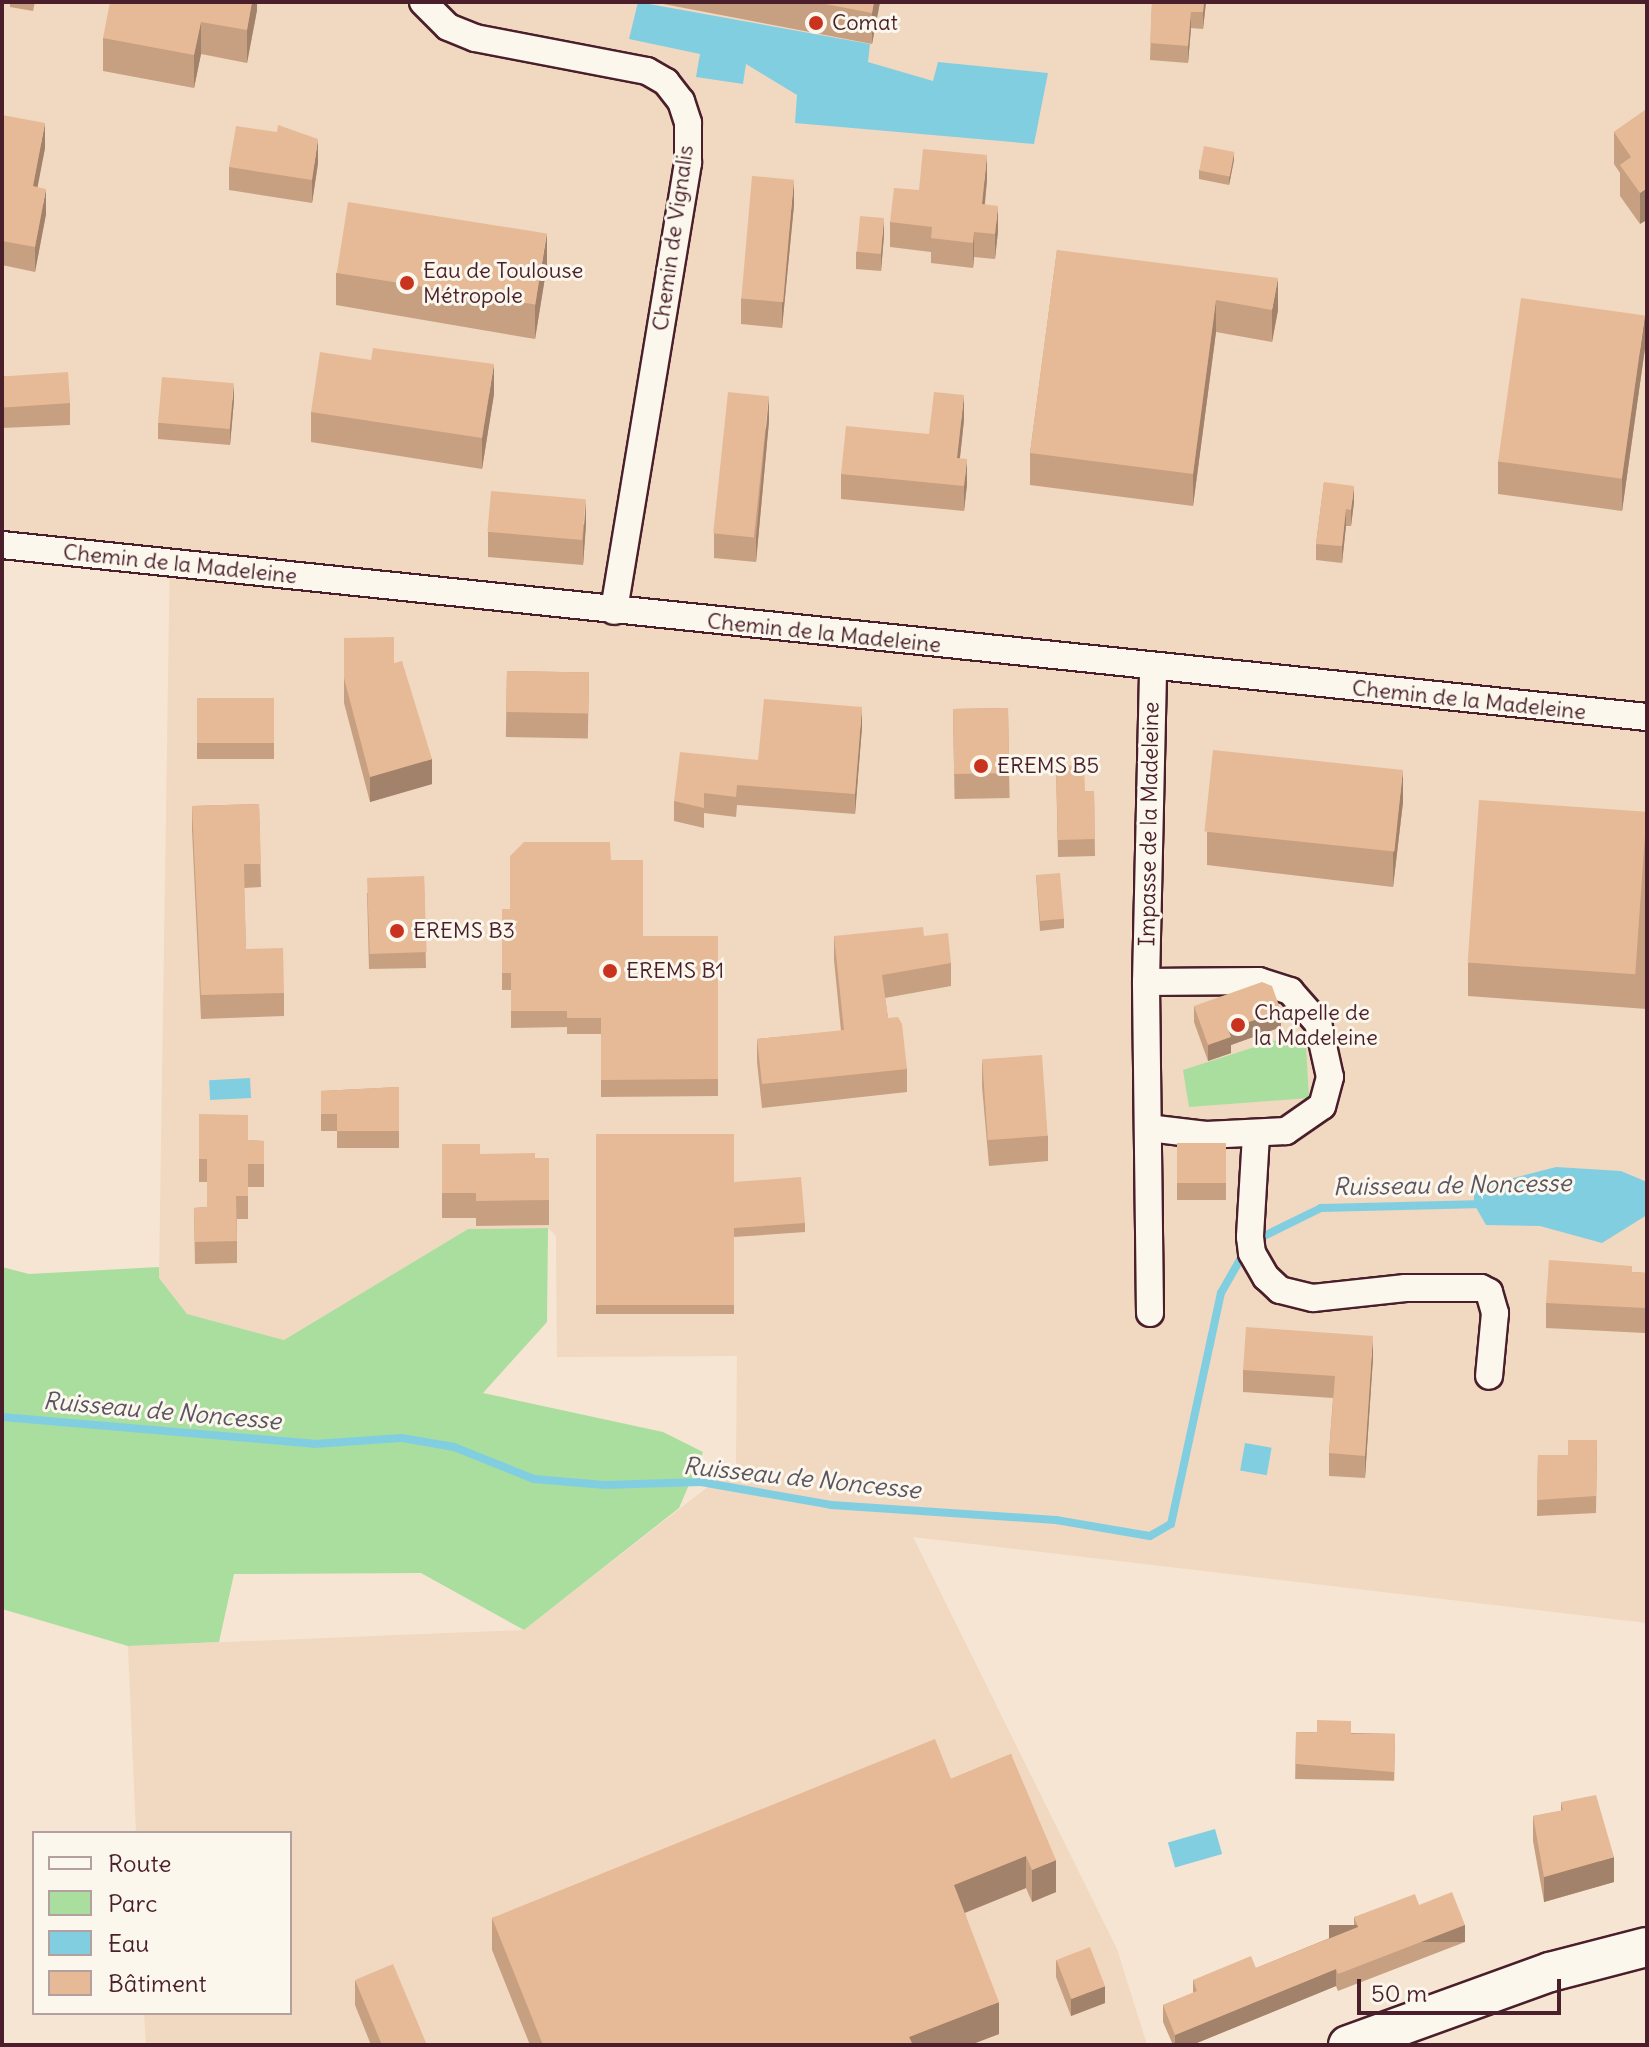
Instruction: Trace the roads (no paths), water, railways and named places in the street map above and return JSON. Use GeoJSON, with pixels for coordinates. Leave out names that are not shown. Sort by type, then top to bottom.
{"type":"FeatureCollection","features":[{"type":"Feature","properties":{"kind":"street","name":"Chemin de Vignalis"},"geometry":{"type":"LineString","coordinates":[[423,2],[448,27],[475,38],[647,71],[666,82],[681,101],[688,123],[688,163],[614,611]]}},
{"type":"Feature","properties":{"kind":"street","name":"Chemin de la Madeleine"},"geometry":{"type":"LineString","coordinates":[[2,545],[1647,717]]}},
{"type":"Feature","properties":{"kind":"street","name":"Impasse de la Madeleine"},"geometry":{"type":"LineString","coordinates":[[1150,1313],[1146,982],[1153,667]]}},
{"type":"Feature","properties":{"kind":"street"},"geometry":{"type":"LineString","coordinates":[[1146,982],[1259,981],[1290,991],[1311,1011],[1328,1059],[1327,1094],[1300,1125],[1256,1135],[1149,1128]]}},
{"type":"Feature","properties":{"kind":"street"},"geometry":{"type":"LineString","coordinates":[[1256,1135],[1250,1237],[1252,1253],[1266,1277],[1280,1290],[1313,1298],[1405,1288],[1481,1288],[1489,1292],[1495,1313],[1489,1376]]}},
{"type":"Feature","properties":{"kind":"street"},"geometry":{"type":"LineString","coordinates":[[1348,2045],[1550,1972],[1647,1947]]}},
{"type":"Feature","properties":{"kind":"water"},"geometry":{"type":"Polygon","coordinates":[[[638,2],[870,44],[868,62],[933,81],[938,62],[1048,73],[1034,144],[795,123],[797,95],[746,64],[743,84],[696,77],[700,54],[629,39],[638,2]]]}},
{"type":"Feature","properties":{"kind":"water"},"geometry":{"type":"Polygon","coordinates":[[[250,1078],[251,1098],[210,1100],[209,1080],[250,1078]]]}},
{"type":"Feature","properties":{"kind":"water"},"geometry":{"type":"Polygon","coordinates":[[[1556,1167],[1621,1171],[1647,1182],[1647,1215],[1602,1243],[1540,1226],[1486,1225],[1474,1204],[1474,1188],[1556,1167]]]}},
{"type":"Feature","properties":{"kind":"water"},"geometry":{"type":"Polygon","coordinates":[[[1245,1443],[1272,1448],[1267,1475],[1240,1471],[1245,1443]]]}},
{"type":"Feature","properties":{"kind":"water"},"geometry":{"type":"Polygon","coordinates":[[[1215,1829],[1222,1854],[1175,1867],[1168,1843],[1215,1829]]]}},
{"type":"Feature","properties":{"kind":"waterway","name":"Ruisseau de Noncesse"},"geometry":{"type":"LineString","coordinates":[[1260,1238],[1321,1208],[1484,1204]]}},
{"type":"Feature","properties":{"kind":"waterway","name":"Ruisseau de Noncesse"},"geometry":{"type":"LineString","coordinates":[[2,1417],[314,1444],[402,1438],[454,1447],[534,1479],[605,1485],[701,1482],[831,1505],[1056,1520],[1150,1536],[1171,1524],[1221,1293],[1245,1251]]}},
{"type":"Feature","properties":{"kind":"place","name":"Comat"},"geometry":{"type":"Point","coordinates":[816,23]}},
{"type":"Feature","properties":{"kind":"place","name":"Eau de Toulouse Métropole"},"geometry":{"type":"Point","coordinates":[407,283]}},
{"type":"Feature","properties":{"kind":"place","name":"EREMS B5"},"geometry":{"type":"Point","coordinates":[981,766]}},
{"type":"Feature","properties":{"kind":"place","name":"EREMS B3"},"geometry":{"type":"Point","coordinates":[397,931]}},
{"type":"Feature","properties":{"kind":"place","name":"EREMS B1"},"geometry":{"type":"Point","coordinates":[610,971]}},
{"type":"Feature","properties":{"kind":"place","name":"Chapelle de la Madeleine"},"geometry":{"type":"Point","coordinates":[1238,1025]}}]}
